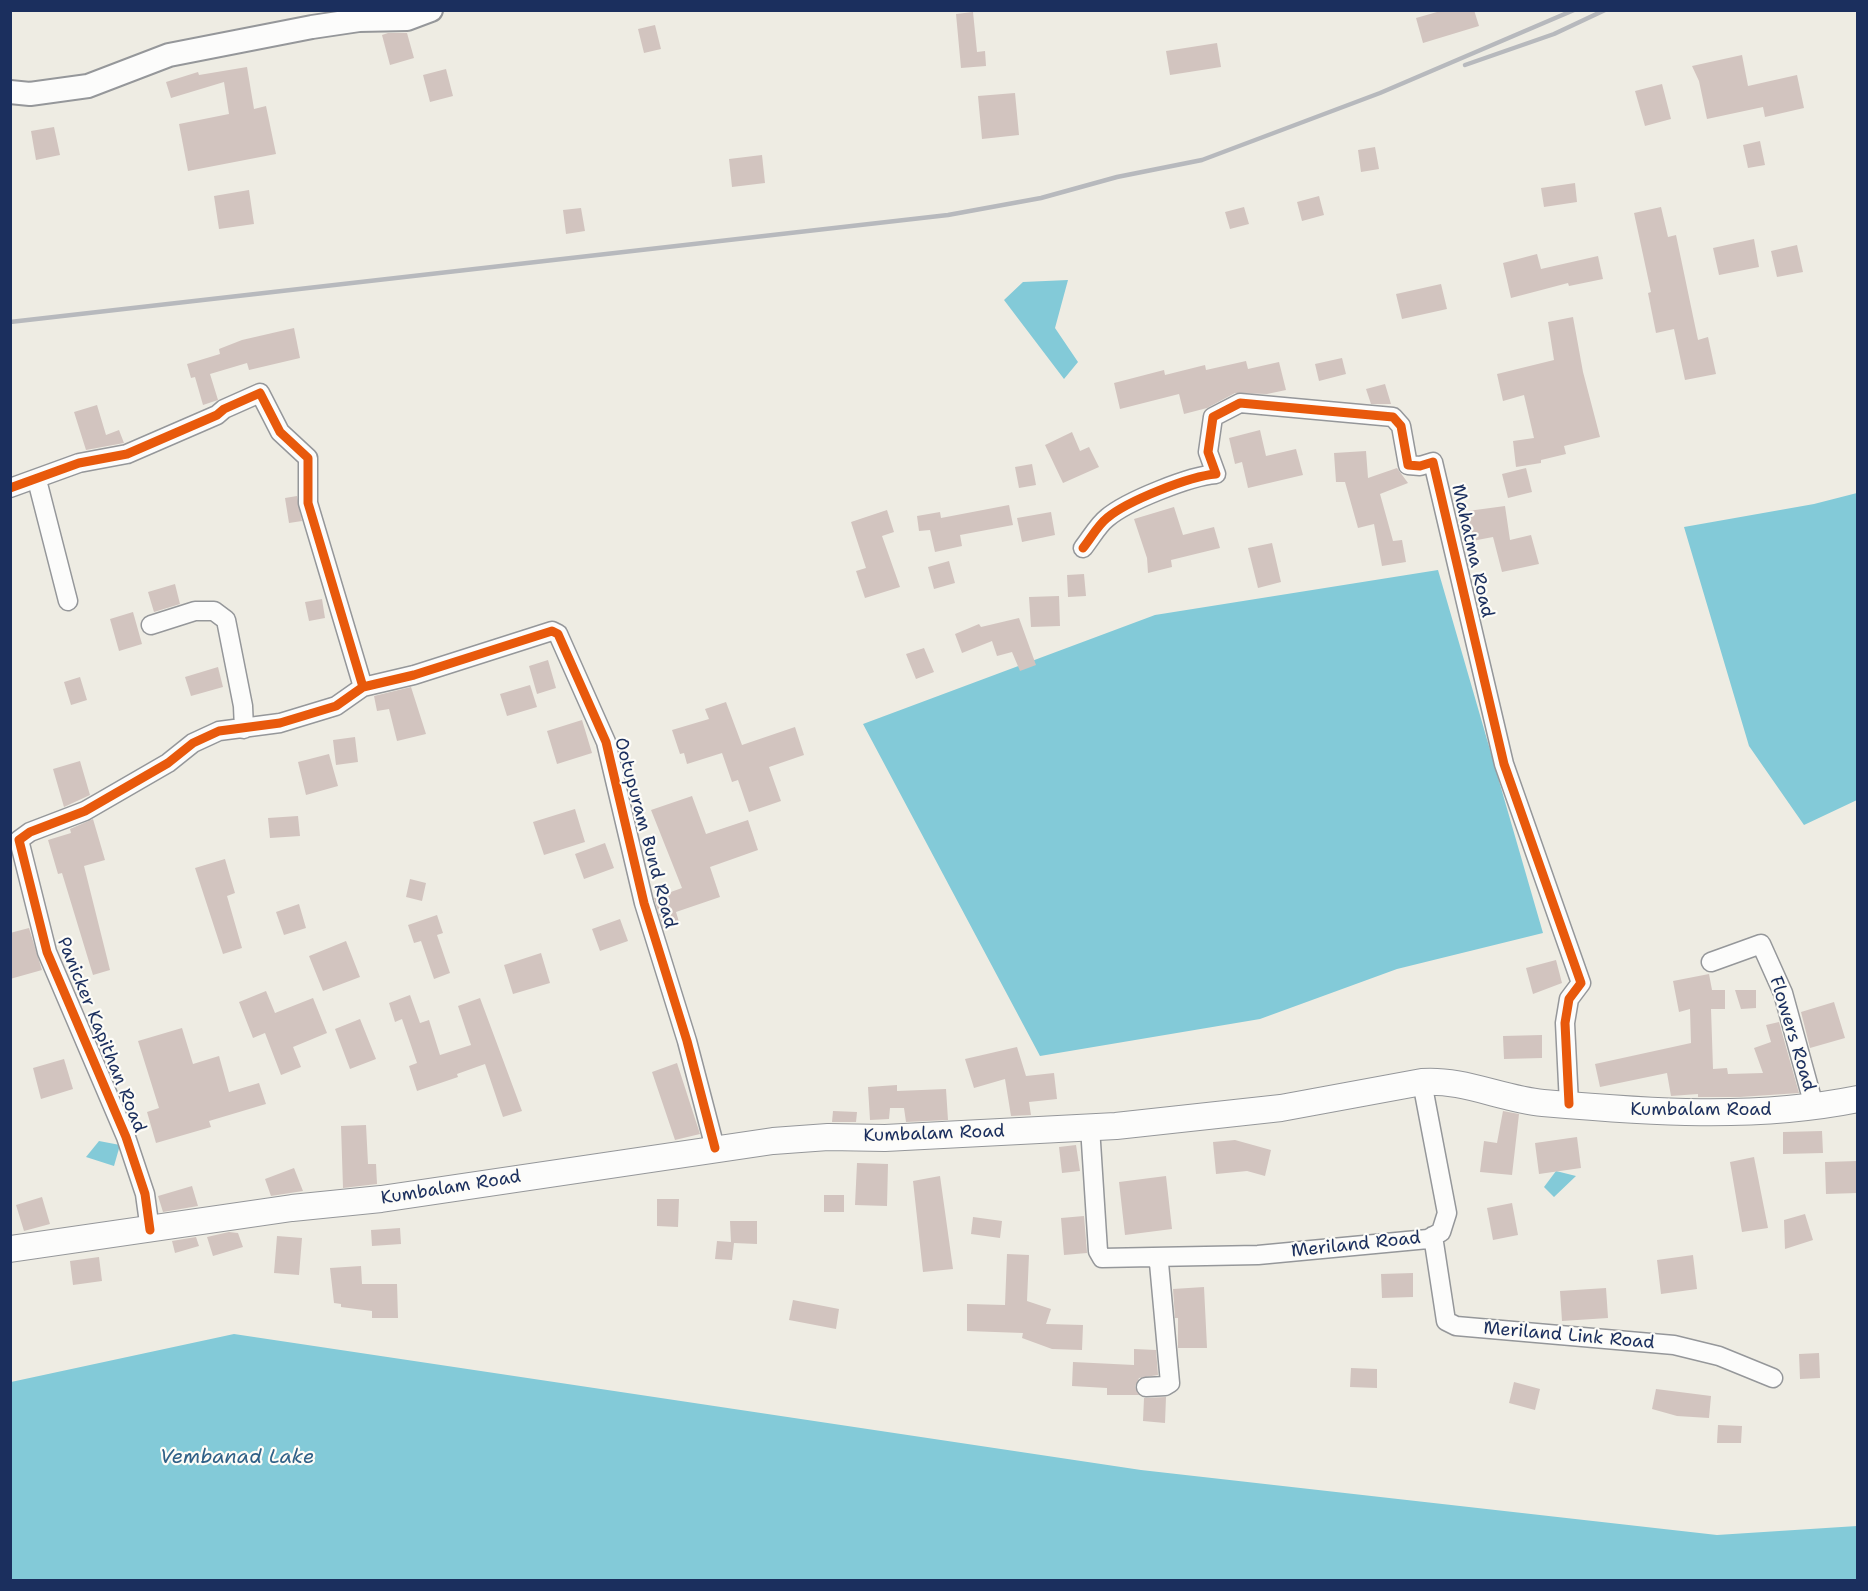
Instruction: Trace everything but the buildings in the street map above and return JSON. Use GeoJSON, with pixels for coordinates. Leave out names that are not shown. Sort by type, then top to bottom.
{"type":"FeatureCollection","features":[{"type":"Feature","properties":{"kind":"main road","name":"Kumbalam Road"},"geometry":{"type":"LineString","coordinates":[[10,1249],[292,1208],[381,1200],[715,1148],[828,1137],[885,1138],[1090,1127],[1281,1108],[1422,1082],[1441,1081],[1540,1103],[1656,1113],[1782,1110],[1857,1099]]}},
{"type":"Feature","properties":{"kind":"street"},"geometry":{"type":"LineString","coordinates":[[10,92],[30,94],[88,86],[169,55],[358,15],[407,19],[431,10]]}},
{"type":"Feature","properties":{"kind":"street"},"geometry":{"type":"LineString","coordinates":[[10,488],[79,463],[127,454],[217,415],[224,409],[260,393],[280,432],[308,458],[308,503],[363,687]]}},
{"type":"Feature","properties":{"kind":"street","name":"Mahatma Road"},"geometry":{"type":"LineString","coordinates":[[1083,548],[1106,518],[1143,498],[1200,475],[1216,474],[1208,452],[1213,417],[1240,403],[1393,417],[1401,426],[1408,465],[1419,466],[1433,462],[1504,764],[1581,983],[1569,999],[1565,1023],[1569,1104]]}},
{"type":"Feature","properties":{"kind":"street"},"geometry":{"type":"LineString","coordinates":[[36,480],[68,601]]}},
{"type":"Feature","properties":{"kind":"street"},"geometry":{"type":"LineString","coordinates":[[151,625],[195,611],[214,611],[226,620],[243,706],[244,729]]}},
{"type":"Feature","properties":{"kind":"street","name":"Ootupuram Bund Road"},"geometry":{"type":"LineString","coordinates":[[363,687],[414,675],[552,632],[558,634],[606,742],[644,903],[687,1041],[715,1148]]}},
{"type":"Feature","properties":{"kind":"street","name":"Panicker Kapithan Road"},"geometry":{"type":"LineString","coordinates":[[150,1230],[145,1194],[126,1137],[47,952],[19,840],[30,832],[85,811],[111,797],[168,763],[193,743],[219,731],[280,723],[336,706],[363,687]]}},
{"type":"Feature","properties":{"kind":"street","name":"Flowers Road"},"geometry":{"type":"LineString","coordinates":[[1711,962],[1761,944],[1783,993],[1814,1106]]}},
{"type":"Feature","properties":{"kind":"street","name":"Meriland Road"},"geometry":{"type":"LineString","coordinates":[[1153,1257],[1258,1255],[1433,1236],[1441,1232],[1447,1213],[1422,1082]]}},
{"type":"Feature","properties":{"kind":"street"},"geometry":{"type":"LineString","coordinates":[[1090,1127],[1098,1251],[1102,1258],[1153,1257],[1159,1263],[1170,1383],[1165,1386],[1146,1387]]}},
{"type":"Feature","properties":{"kind":"street","name":"Meriland Link Road"},"geometry":{"type":"LineString","coordinates":[[1433,1236],[1446,1320],[1456,1326],[1674,1345],[1719,1356],[1773,1378]]}},
{"type":"Feature","properties":{"kind":"water"},"geometry":{"type":"Polygon","coordinates":[[[1068,280],[1055,328],[1078,362],[1064,379],[1004,300],[1023,282],[1068,280]]]}},
{"type":"Feature","properties":{"kind":"water"},"geometry":{"type":"Polygon","coordinates":[[[1857,493],[1857,800],[1804,825],[1749,746],[1684,527],[1814,504],[1857,493]]]}},
{"type":"Feature","properties":{"kind":"water"},"geometry":{"type":"Polygon","coordinates":[[[1438,570],[1543,933],[1397,969],[1260,1019],[1040,1056],[863,724],[1155,615],[1438,570]]]}},
{"type":"Feature","properties":{"kind":"water"},"geometry":{"type":"Polygon","coordinates":[[[99,1141],[120,1145],[114,1166],[86,1157],[99,1141]]]}},
{"type":"Feature","properties":{"kind":"water"},"geometry":{"type":"Polygon","coordinates":[[[1556,1171],[1576,1176],[1554,1197],[1544,1187],[1556,1171]]]}},
{"type":"Feature","properties":{"kind":"water","name":"Vembanad Lake"},"geometry":{"type":"Polygon","coordinates":[[[234,1334],[1141,1470],[1717,1535],[1857,1526],[1857,1580],[11,1580],[11,1382],[234,1334]]]}},
{"type":"Feature","properties":{"kind":"railway"},"geometry":{"type":"LineString","coordinates":[[10,322],[948,215],[1041,198],[1117,177],[1202,160],[1380,93],[1574,10]]}},
{"type":"Feature","properties":{"kind":"railway"},"geometry":{"type":"LineString","coordinates":[[1465,65],[1554,34],[1605,10]]}},
{"type":"Feature","properties":{"kind":"cycle path"},"geometry":{"type":"LineString","coordinates":[[10,488],[79,463],[127,454],[217,415],[224,409],[260,393],[280,432],[308,458],[308,503],[363,687]]}},
{"type":"Feature","properties":{"kind":"cycle path"},"geometry":{"type":"LineString","coordinates":[[1083,548],[1104,521],[1116,511],[1175,484],[1216,474],[1208,452],[1213,417],[1240,403],[1393,417],[1401,426],[1408,465],[1420,466],[1433,462],[1504,764],[1581,983],[1569,999],[1565,1023],[1569,1104]]}},
{"type":"Feature","properties":{"kind":"cycle path"},"geometry":{"type":"LineString","coordinates":[[150,1230],[145,1194],[126,1137],[47,952],[19,840],[30,832],[85,811],[168,763],[193,743],[219,731],[280,723],[336,706],[363,687],[414,675],[552,631],[558,634],[606,742],[644,903],[687,1041],[715,1148]]}}]}
